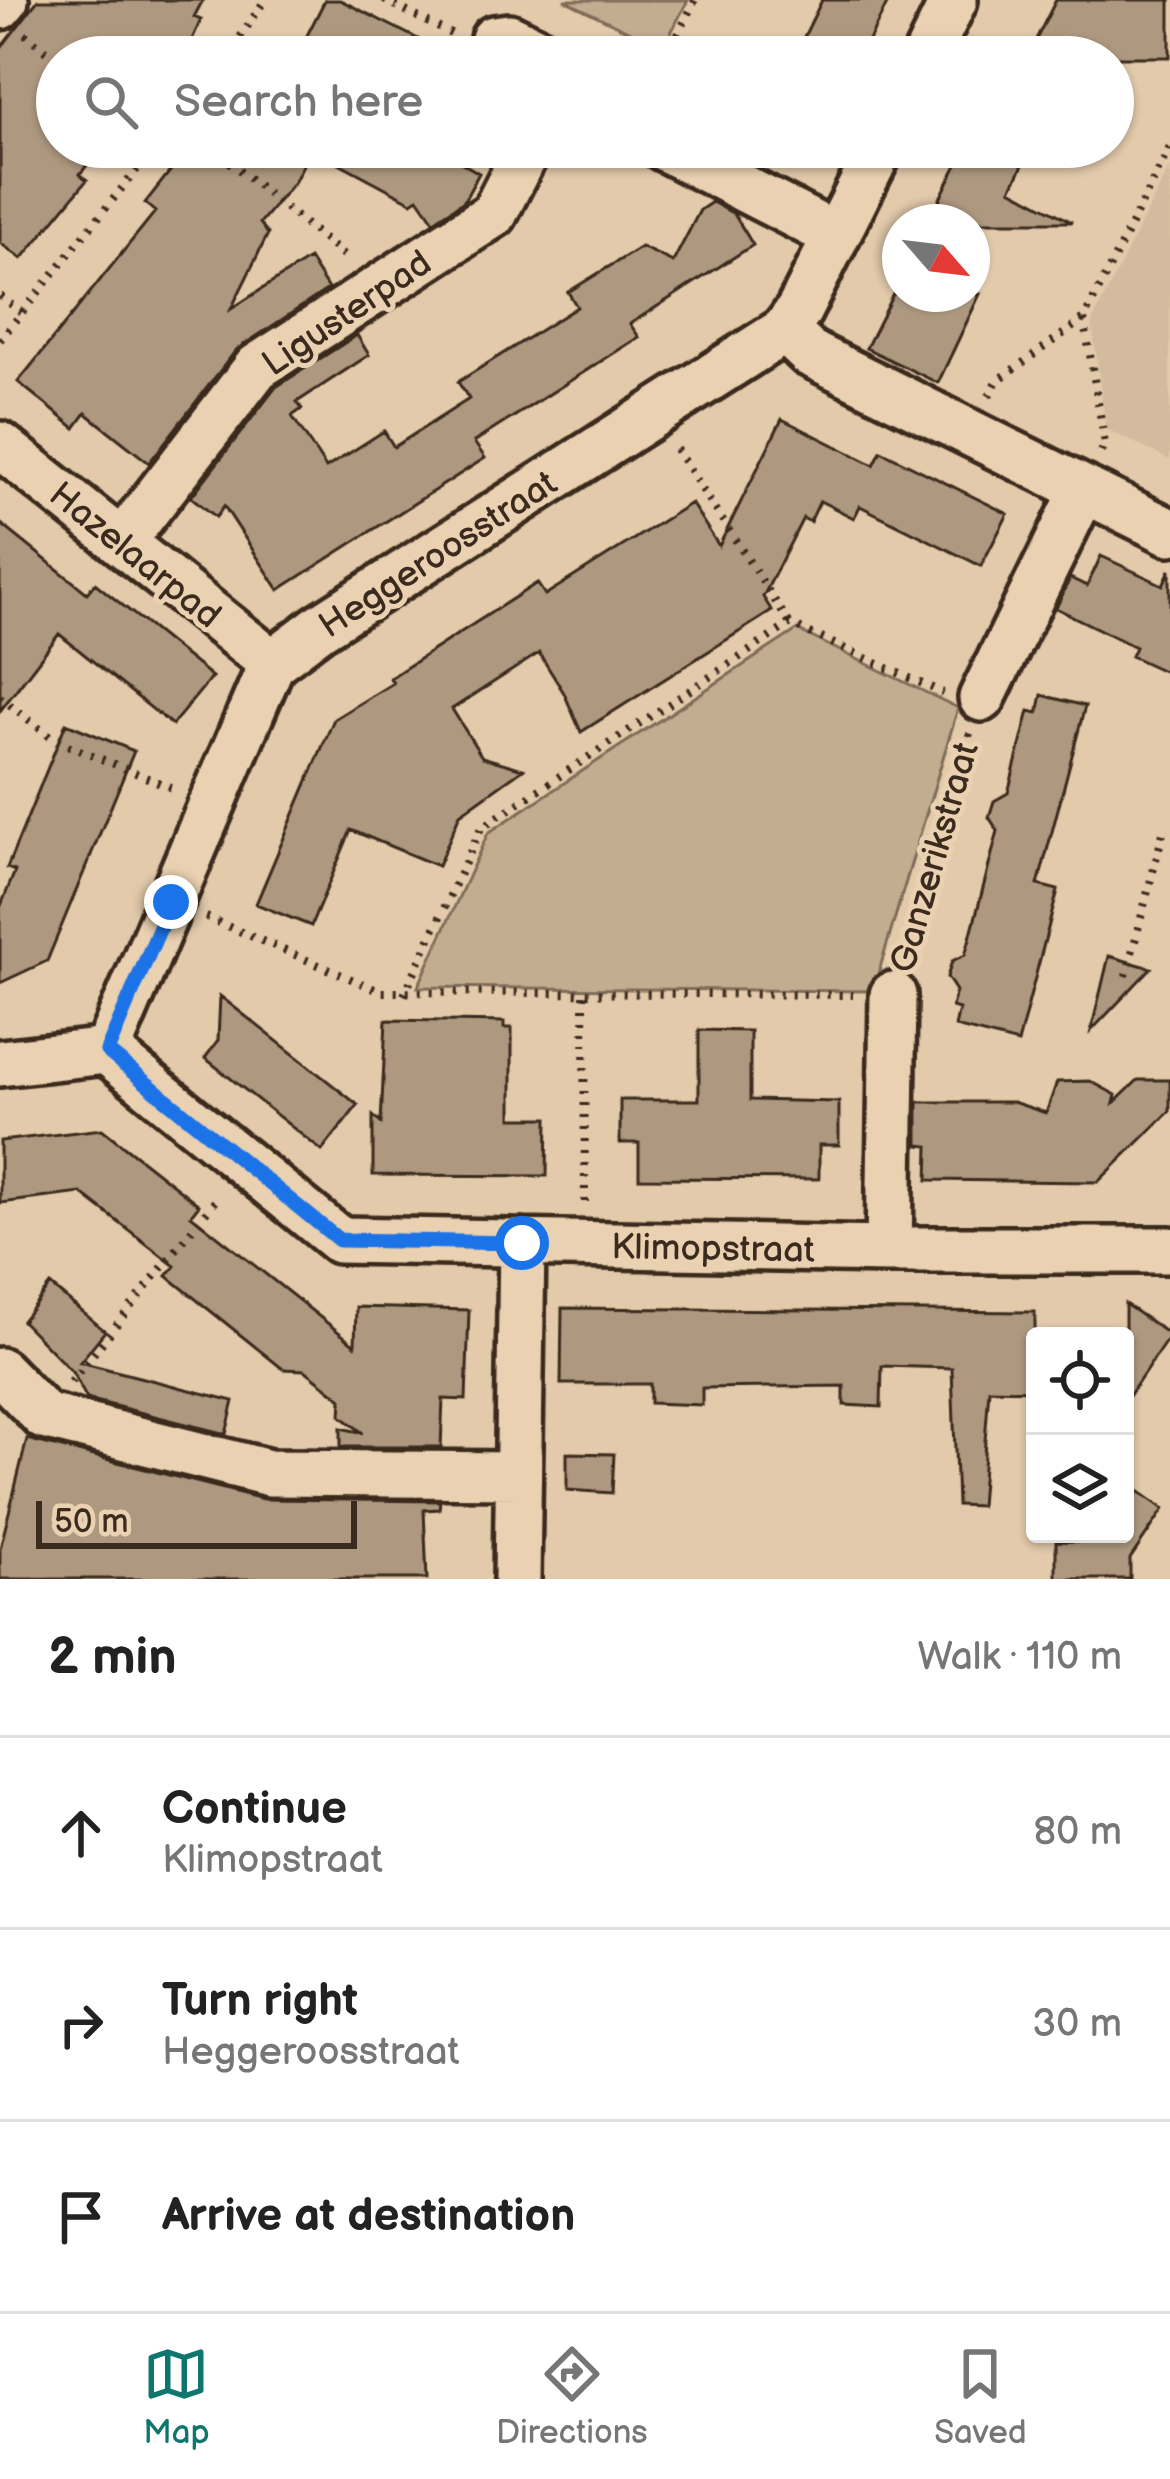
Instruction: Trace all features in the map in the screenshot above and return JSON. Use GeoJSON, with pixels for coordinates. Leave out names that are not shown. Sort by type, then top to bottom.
{"type":"FeatureCollection","features":[{"type":"Feature","properties":{"kind":"street"},"geometry":{"type":"LineString","coordinates":[[936,36],[954,0]]}},
{"type":"Feature","properties":{"kind":"street","name":"Ligusterpad"},"geometry":{"type":"LineString","coordinates":[[122,542],[257,368],[494,214],[517,168]]}},
{"type":"Feature","properties":{"kind":"street"},"geometry":{"type":"LineString","coordinates":[[704,168],[836,236]]}},
{"type":"Feature","properties":{"kind":"street","name":"Heggeroosstraat"},"geometry":{"type":"LineString","coordinates":[[272,663],[320,627],[785,330],[870,168]]}},
{"type":"Feature","properties":{"kind":"street"},"geometry":{"type":"LineString","coordinates":[[785,330],[808,353],[1170,532]]}},
{"type":"Feature","properties":{"kind":"street","name":"Hazelaarpad"},"geometry":{"type":"LineString","coordinates":[[0,445],[272,663]]}},
{"type":"Feature","properties":{"kind":"street","name":"Ganzerikstraat"},"geometry":{"type":"LineString","coordinates":[[980,703],[1084,489]]}},
{"type":"Feature","properties":{"kind":"street"},"geometry":{"type":"LineString","coordinates":[[0,1063],[107,1051],[272,663]]}},
{"type":"Feature","properties":{"kind":"street","name":"Ganzerikstraat"},"geometry":{"type":"LineString","coordinates":[[889,1250],[893,994]]}},
{"type":"Feature","properties":{"kind":"street","name":"Klimopstraat"},"geometry":{"type":"LineString","coordinates":[[107,1051],[339,1240],[1170,1250]]}},
{"type":"Feature","properties":{"kind":"street"},"geometry":{"type":"LineString","coordinates":[[517,1579],[522,1243]]}},
{"type":"Feature","properties":{"kind":"street"},"geometry":{"type":"LineString","coordinates":[[0,1371],[44,1416],[269,1473],[518,1475]]}},
{"type":"Feature","properties":{"kind":"path"},"geometry":{"type":"LineString","coordinates":[[241,36],[265,0]]}},
{"type":"Feature","properties":{"kind":"path"},"geometry":{"type":"LineString","coordinates":[[384,0],[456,36]]}},
{"type":"Feature","properties":{"kind":"path"},"geometry":{"type":"LineString","coordinates":[[677,36],[695,0]]}},
{"type":"Feature","properties":{"kind":"path"},"geometry":{"type":"LineString","coordinates":[[971,432],[997,381],[1084,319],[1170,147]]}},
{"type":"Feature","properties":{"kind":"path"},"geometry":{"type":"LineString","coordinates":[[0,340],[138,168]]}},
{"type":"Feature","properties":{"kind":"path"},"geometry":{"type":"LineString","coordinates":[[237,168],[382,286]]}},
{"type":"Feature","properties":{"kind":"path"},"geometry":{"type":"LineString","coordinates":[[0,296],[22,313]]}},
{"type":"Feature","properties":{"kind":"path"},"geometry":{"type":"LineString","coordinates":[[1084,319],[1105,444],[1084,489]]}},
{"type":"Feature","properties":{"kind":"path"},"geometry":{"type":"LineString","coordinates":[[653,414],[790,624],[980,703]]}},
{"type":"Feature","properties":{"kind":"path"},"geometry":{"type":"LineString","coordinates":[[404,994],[481,828],[790,624]]}},
{"type":"Feature","properties":{"kind":"path"},"geometry":{"type":"LineString","coordinates":[[2,702],[53,739],[212,804]]}},
{"type":"Feature","properties":{"kind":"path","name":"Ganzerikstraat"},"geometry":{"type":"LineString","coordinates":[[893,994],[980,703]]}},
{"type":"Feature","properties":{"kind":"path"},"geometry":{"type":"LineString","coordinates":[[1126,976],[1164,829]]}},
{"type":"Feature","properties":{"kind":"path"},"geometry":{"type":"LineString","coordinates":[[171,902],[382,992],[893,994]]}},
{"type":"Feature","properties":{"kind":"path"},"geometry":{"type":"LineString","coordinates":[[584,995],[584,1244]]}},
{"type":"Feature","properties":{"kind":"path"},"geometry":{"type":"LineString","coordinates":[[44,1416],[245,1162]]}},
{"type":"Feature","properties":{"kind":"shaded area"},"geometry":{"type":"Polygon","coordinates":[[[564,0],[688,0],[669,36],[638,36],[564,0]]]}},
{"type":"Feature","properties":{"kind":"shaded area"},"geometry":{"type":"Polygon","coordinates":[[[1170,167],[1170,460],[1106,429],[1092,322],[1170,167]]]}},
{"type":"Feature","properties":{"kind":"shaded area"},"geometry":{"type":"Polygon","coordinates":[[[797,630],[958,708],[873,991],[418,987],[488,833],[797,630]]]}},
{"type":"Feature","properties":{"kind":"building"},"geometry":{"type":"Polygon","coordinates":[[[38,0],[203,0],[194,17],[201,20],[194,36],[36,36],[36,168],[85,168],[80,174],[87,180],[22,259],[0,243],[0,49],[38,0]]]}},
{"type":"Feature","properties":{"kind":"building"},"geometry":{"type":"Polygon","coordinates":[[[325,0],[340,0],[412,36],[307,36],[325,0]]]}},
{"type":"Feature","properties":{"kind":"building"},"geometry":{"type":"Polygon","coordinates":[[[822,0],[889,0],[871,36],[804,36],[822,0]]]}},
{"type":"Feature","properties":{"kind":"building"},"geometry":{"type":"Polygon","coordinates":[[[1056,0],[1170,0],[1170,57],[1134,57],[1134,36],[1038,36],[1056,0]]]}},
{"type":"Feature","properties":{"kind":"building"},"geometry":{"type":"Polygon","coordinates":[[[172,168],[301,168],[260,223],[268,234],[231,309],[309,259],[328,289],[236,350],[149,463],[86,413],[75,428],[18,382],[155,212],[145,203],[172,168]]]}},
{"type":"Feature","properties":{"kind":"building"},"geometry":{"type":"Polygon","coordinates":[[[348,168],[471,168],[479,173],[464,201],[434,221],[418,198],[412,202],[348,168]]]}},
{"type":"Feature","properties":{"kind":"building"},"geometry":{"type":"Polygon","coordinates":[[[955,168],[1022,168],[1011,189],[1072,222],[990,222],[990,204],[937,204],[955,168]]]}},
{"type":"Feature","properties":{"kind":"building"},"geometry":{"type":"Polygon","coordinates":[[[712,202],[734,214],[753,245],[630,324],[639,337],[474,442],[485,458],[279,590],[224,506],[216,517],[191,497],[276,387],[357,335],[369,355],[297,402],[302,409],[292,416],[326,468],[384,431],[394,447],[469,399],[458,382],[577,307],[568,292],[641,247],[673,262],[700,210],[712,202]]]}},
{"type":"Feature","properties":{"kind":"building"},"geometry":{"type":"Polygon","coordinates":[[[884,312],[972,312],[938,383],[866,348],[884,312]]]}},
{"type":"Feature","properties":{"kind":"building"},"geometry":{"type":"Polygon","coordinates":[[[782,419],[874,465],[881,451],[1008,514],[981,566],[860,506],[854,518],[820,501],[810,522],[803,518],[763,597],[772,611],[581,732],[539,653],[452,709],[482,757],[523,769],[460,814],[438,866],[351,830],[311,926],[256,904],[334,719],[537,583],[545,595],[691,503],[719,546],[782,419]]]}},
{"type":"Feature","properties":{"kind":"building"},"geometry":{"type":"Polygon","coordinates":[[[0,523],[87,593],[95,583],[212,677],[172,725],[59,634],[0,711],[0,523]]]}},
{"type":"Feature","properties":{"kind":"building"},"geometry":{"type":"Polygon","coordinates":[[[1101,556],[1163,585],[1170,570],[1170,674],[1131,656],[1135,647],[1056,608],[1070,578],[1087,586],[1101,556]]]}},
{"type":"Feature","properties":{"kind":"building"},"geometry":{"type":"Polygon","coordinates":[[[1042,695],[1085,706],[1038,885],[1058,890],[1018,1043],[955,1027],[959,1009],[952,1007],[956,991],[947,977],[952,961],[965,955],[970,938],[998,831],[989,817],[994,801],[1008,793],[1029,711],[1038,713],[1042,695]]]}},
{"type":"Feature","properties":{"kind":"building"},"geometry":{"type":"Polygon","coordinates":[[[66,723],[134,751],[47,961],[0,983],[0,908],[15,871],[7,868],[66,723]]]}},
{"type":"Feature","properties":{"kind":"building"},"geometry":{"type":"Polygon","coordinates":[[[1109,956],[1151,968],[1091,1031],[1109,956]]]}},
{"type":"Feature","properties":{"kind":"building"},"geometry":{"type":"Polygon","coordinates":[[[220,996],[358,1105],[322,1151],[205,1058],[218,1041],[220,996]]]}},
{"type":"Feature","properties":{"kind":"building"},"geometry":{"type":"Polygon","coordinates":[[[386,1020],[504,1022],[504,1028],[512,1028],[512,1118],[548,1118],[547,1176],[373,1175],[373,1116],[381,1123],[386,1020]]]}},
{"type":"Feature","properties":{"kind":"building"},"geometry":{"type":"Polygon","coordinates":[[[699,1030],[750,1031],[750,1100],[839,1102],[839,1145],[819,1145],[819,1179],[639,1178],[639,1143],[620,1143],[620,1100],[699,1100],[699,1030]]]}},
{"type":"Feature","properties":{"kind":"building"},"geometry":{"type":"Polygon","coordinates":[[[1138,1080],[1170,1080],[1170,1111],[1098,1182],[928,1180],[929,1146],[918,1145],[918,1102],[1013,1102],[1046,1113],[1057,1082],[1090,1081],[1116,1095],[1114,1103],[1138,1080]]]}},
{"type":"Feature","properties":{"kind":"building"},"geometry":{"type":"Polygon","coordinates":[[[102,1129],[199,1205],[191,1215],[355,1345],[356,1307],[469,1310],[466,1400],[443,1399],[441,1447],[341,1447],[341,1428],[363,1433],[341,1416],[342,1399],[305,1370],[283,1369],[167,1276],[175,1266],[81,1193],[0,1203],[0,1141],[102,1129]]]}},
{"type":"Feature","properties":{"kind":"building"},"geometry":{"type":"Polygon","coordinates":[[[50,1285],[105,1331],[80,1362],[234,1401],[226,1434],[87,1399],[72,1372],[22,1321],[50,1285]]]}},
{"type":"Feature","properties":{"kind":"building"},"geometry":{"type":"Polygon","coordinates":[[[1125,1304],[1170,1335],[1134,1389],[1134,1327],[1125,1327],[1125,1304]]]}},
{"type":"Feature","properties":{"kind":"building"},"geometry":{"type":"Polygon","coordinates":[[[562,1308],[1035,1312],[1035,1327],[1026,1327],[1026,1390],[989,1389],[980,1506],[957,1505],[952,1368],[882,1366],[881,1407],[844,1405],[844,1386],[702,1388],[702,1405],[650,1403],[650,1384],[561,1384],[562,1308]]]}},
{"type":"Feature","properties":{"kind":"building"},"geometry":{"type":"Polygon","coordinates":[[[27,1439],[263,1499],[440,1501],[439,1509],[424,1510],[427,1579],[0,1579],[0,1549],[27,1439]]]}},
{"type":"Feature","properties":{"kind":"building"},"geometry":{"type":"Polygon","coordinates":[[[567,1453],[614,1454],[612,1493],[567,1490],[567,1453]]]}},
{"type":"Feature","properties":{"kind":"building"},"geometry":{"type":"Polygon","coordinates":[[[1134,1488],[1164,1509],[1130,1559],[1130,1579],[1056,1579],[1056,1543],[1134,1543],[1134,1488]]]}},
{"type":"Feature","properties":{"kind":"route"},"geometry":{"type":"LineString","coordinates":[[171,902],[107,1051],[339,1240],[522,1243]]}}]}
